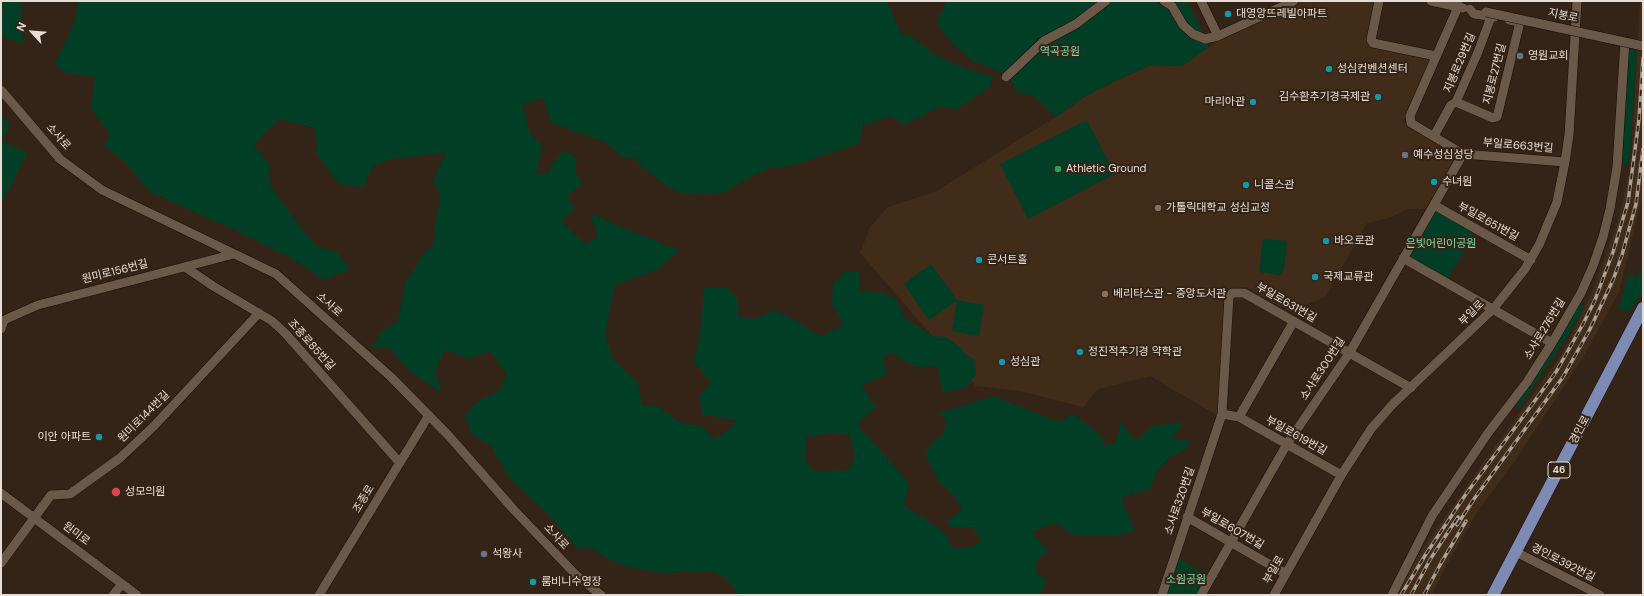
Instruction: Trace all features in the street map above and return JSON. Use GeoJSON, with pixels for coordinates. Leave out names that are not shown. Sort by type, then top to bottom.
{"type":"FeatureCollection","features":[{"type":"Feature","properties":{"kind":"main road","name":"경인로"},"geometry":{"type":"LineString","coordinates":[[1493,595],[1643,308]]}},
{"type":"Feature","properties":{"kind":"street"},"geometry":{"type":"LineString","coordinates":[[1006,77],[1044,41],[1076,24],[1106,1]]}},
{"type":"Feature","properties":{"kind":"street"},"geometry":{"type":"LineString","coordinates":[[1164,1],[1172,6],[1183,25],[1192,34],[1206,39],[1218,36],[1292,1]]}},
{"type":"Feature","properties":{"kind":"street"},"geometry":{"type":"LineString","coordinates":[[1201,1],[1218,36]]}},
{"type":"Feature","properties":{"kind":"street"},"geometry":{"type":"LineString","coordinates":[[1379,1],[1371,40],[1373,43],[1436,56],[1458,4]]}},
{"type":"Feature","properties":{"kind":"street","name":"지봉로"},"geometry":{"type":"LineString","coordinates":[[1431,1],[1458,4],[1489,14],[1643,46]]}},
{"type":"Feature","properties":{"kind":"street","name":"부일로"},"geometry":{"type":"LineString","coordinates":[[1274,595],[1342,474],[1371,429],[1392,406],[1494,308],[1531,260],[1548,227],[1557,202],[1566,162],[1577,1]]}},
{"type":"Feature","properties":{"kind":"street","name":"지봉로29번길"},"geometry":{"type":"LineString","coordinates":[[1434,136],[1451,106],[1456,102],[1478,52],[1489,14]]}},
{"type":"Feature","properties":{"kind":"street","name":"지봉로27번길"},"geometry":{"type":"LineString","coordinates":[[1456,102],[1493,118],[1497,117],[1520,22],[1489,14]]}},
{"type":"Feature","properties":{"kind":"street","name":"소사로276번길"},"geometry":{"type":"LineString","coordinates":[[1392,595],[1432,516],[1488,433],[1527,382],[1581,293],[1590,273],[1603,237],[1610,209],[1617,167],[1625,41]]}},
{"type":"Feature","properties":{"kind":"street","name":"부일로663번길"},"geometry":{"type":"LineString","coordinates":[[1436,56],[1410,116],[1411,123],[1463,154],[1566,162]]}},
{"type":"Feature","properties":{"kind":"street","name":"소사로"},"geometry":{"type":"LineString","coordinates":[[1,90],[60,160],[102,190],[276,274],[391,377],[448,435],[514,510],[576,575],[601,595]]}},
{"type":"Feature","properties":{"kind":"street","name":"소사로300번길"},"geometry":{"type":"LineString","coordinates":[[1201,595],[1287,444],[1350,352],[1463,154]]}},
{"type":"Feature","properties":{"kind":"street","name":"부일로651번길"},"geometry":{"type":"LineString","coordinates":[[1434,205],[1531,260]]}},
{"type":"Feature","properties":{"kind":"street","name":"원미로156번길"},"geometry":{"type":"LineString","coordinates":[[2,323],[38,304],[234,254]]}},
{"type":"Feature","properties":{"kind":"street"},"geometry":{"type":"LineString","coordinates":[[1403,258],[1494,308],[1552,343]]}},
{"type":"Feature","properties":{"kind":"street","name":"조종로85번길"},"geometry":{"type":"LineString","coordinates":[[185,267],[213,286],[272,321],[285,333],[400,463]]}},
{"type":"Feature","properties":{"kind":"street","name":"부일로631번길"},"geometry":{"type":"LineString","coordinates":[[1222,414],[1229,297],[1232,293],[1244,293],[1411,388]]}},
{"type":"Feature","properties":{"kind":"street","name":"원미로144번길"},"geometry":{"type":"LineString","coordinates":[[35,518],[51,495],[70,494],[120,458],[154,426],[258,313]]}},
{"type":"Feature","properties":{"kind":"street"},"geometry":{"type":"LineString","coordinates":[[1239,417],[1294,322]]}},
{"type":"Feature","properties":{"kind":"street","name":"부일로619번길"},"geometry":{"type":"LineString","coordinates":[[1222,414],[1239,417],[1342,474]]}},
{"type":"Feature","properties":{"kind":"street","name":"소사로320번길"},"geometry":{"type":"LineString","coordinates":[[1162,595],[1222,414]]}},
{"type":"Feature","properties":{"kind":"street","name":"조종로"},"geometry":{"type":"LineString","coordinates":[[319,595],[429,415]]}},
{"type":"Feature","properties":{"kind":"street","name":"원미로"},"geometry":{"type":"LineString","coordinates":[[1,493],[137,595]]}},
{"type":"Feature","properties":{"kind":"street","name":"부일로607번길"},"geometry":{"type":"LineString","coordinates":[[1187,517],[1286,574]]}},
{"type":"Feature","properties":{"kind":"street"},"geometry":{"type":"LineString","coordinates":[[1,563],[35,518]]}},
{"type":"Feature","properties":{"kind":"street","name":"경인로392번길"},"geometry":{"type":"LineString","coordinates":[[1516,552],[1600,595]]}},
{"type":"Feature","properties":{"kind":"street"},"geometry":{"type":"LineString","coordinates":[[113,595],[122,584]]}},
{"type":"Feature","properties":{"kind":"shaded area","name":"가톨릭대학교 성심교정"},"geometry":{"type":"Polygon","coordinates":[[[1304,1],[1371,1],[1376,3],[1367,44],[1429,58],[1429,63],[1403,122],[1453,152],[1457,160],[1428,209],[1408,209],[1389,218],[1367,223],[1326,296],[1291,312],[1246,287],[1230,288],[1227,292],[1218,416],[1150,376],[1098,389],[1083,407],[1020,391],[976,386],[860,253],[870,227],[888,207],[935,192],[1062,113],[1084,97],[1113,82],[1151,65],[1182,66],[1223,37],[1304,1]]]}},
{"type":"Feature","properties":{"kind":"shaded area"},"geometry":{"type":"Polygon","coordinates":[[[1640,1],[1643,1],[1643,194],[1619,292],[1585,354],[1515,461],[1480,508],[1445,568],[1432,595],[1395,595],[1421,551],[1562,354],[1591,294],[1618,221],[1631,165],[1640,1]]]}},
{"type":"Feature","properties":{"kind":"green space"},"geometry":{"type":"Polygon","coordinates":[[[1,1],[21,1],[23,45],[1,36],[1,1]]]}},
{"type":"Feature","properties":{"kind":"green space"},"geometry":{"type":"Polygon","coordinates":[[[78,1],[887,1],[901,34],[910,35],[933,54],[969,70],[993,76],[990,87],[956,110],[942,106],[905,124],[889,116],[862,126],[860,143],[791,166],[769,168],[722,193],[683,194],[665,185],[641,166],[635,158],[625,158],[603,141],[551,123],[543,98],[522,104],[530,133],[542,146],[536,174],[549,173],[552,164],[564,150],[577,158],[575,170],[582,184],[567,196],[575,208],[561,221],[585,244],[598,237],[591,216],[595,215],[618,226],[679,250],[659,269],[615,285],[605,335],[613,359],[639,384],[642,406],[656,405],[679,422],[703,427],[713,439],[729,430],[736,420],[703,415],[699,397],[711,382],[694,362],[700,333],[704,288],[727,288],[738,299],[738,316],[753,320],[774,310],[798,322],[822,337],[843,324],[832,304],[833,284],[843,273],[859,271],[859,291],[880,292],[896,299],[904,317],[932,336],[946,337],[961,348],[965,354],[974,359],[976,374],[968,386],[944,393],[936,366],[916,367],[891,353],[883,357],[887,375],[862,385],[873,404],[877,407],[857,424],[909,483],[904,505],[945,533],[952,547],[971,547],[982,542],[972,527],[951,527],[947,521],[963,509],[952,494],[940,483],[925,455],[934,440],[944,434],[946,420],[939,413],[993,396],[1059,422],[1073,414],[1097,432],[1106,446],[1116,442],[1121,422],[1135,441],[1153,426],[1184,422],[1172,439],[1189,440],[1188,448],[1169,458],[1157,471],[1151,488],[1121,498],[1135,531],[1116,536],[1075,536],[1055,523],[1032,532],[1048,552],[1036,561],[1037,574],[1047,580],[1041,595],[740,595],[725,578],[711,571],[664,573],[631,568],[612,561],[590,548],[578,549],[550,516],[510,479],[491,446],[471,433],[465,417],[474,404],[500,390],[507,374],[490,351],[468,359],[445,350],[435,372],[442,391],[436,389],[411,372],[388,347],[371,348],[383,331],[398,321],[405,284],[422,256],[434,243],[435,221],[441,196],[433,180],[446,153],[391,159],[373,166],[363,187],[339,184],[317,154],[315,128],[279,119],[263,135],[254,145],[269,164],[270,185],[304,232],[318,247],[337,252],[350,269],[323,280],[295,260],[235,230],[150,192],[127,164],[104,145],[110,134],[91,108],[95,77],[65,73],[55,64],[75,21],[78,1]],[[831,433],[806,437],[805,458],[814,472],[848,470],[855,457],[849,434],[831,433]]]}},
{"type":"Feature","properties":{"kind":"green space","name":"역곡공원"},"geometry":{"type":"Polygon","coordinates":[[[946,1],[1155,1],[1170,10],[1207,42],[1209,47],[1182,66],[1151,65],[1113,82],[1084,97],[1056,117],[1034,96],[1015,92],[1015,86],[1005,74],[973,61],[958,49],[937,25],[939,16],[945,7],[946,1]]]}},
{"type":"Feature","properties":{"kind":"green space"},"geometry":{"type":"Polygon","coordinates":[[[1170,1],[1187,1],[1204,35],[1192,30],[1170,1]]]}},
{"type":"Feature","properties":{"kind":"green space"},"geometry":{"type":"Polygon","coordinates":[[[1625,48],[1637,51],[1629,164],[1617,163],[1625,48]]]}},
{"type":"Feature","properties":{"kind":"green space"},"geometry":{"type":"Polygon","coordinates":[[[1,113],[10,126],[3,139],[1,137],[1,113]]]}},
{"type":"Feature","properties":{"kind":"green space","name":"Athletic Ground"},"geometry":{"type":"Polygon","coordinates":[[[1087,120],[1115,174],[1028,219],[1000,164],[1087,120]]]}},
{"type":"Feature","properties":{"kind":"green space"},"geometry":{"type":"Polygon","coordinates":[[[1,140],[27,153],[3,201],[1,200],[1,140]]]}},
{"type":"Feature","properties":{"kind":"green space","name":"은빛어린이공원"},"geometry":{"type":"Polygon","coordinates":[[[1435,208],[1475,232],[1448,279],[1407,257],[1435,208]]]}},
{"type":"Feature","properties":{"kind":"green space"},"geometry":{"type":"Polygon","coordinates":[[[1263,239],[1287,241],[1284,270],[1280,275],[1259,272],[1263,239]]]}},
{"type":"Feature","properties":{"kind":"green space"},"geometry":{"type":"Polygon","coordinates":[[[931,264],[957,300],[984,305],[979,336],[952,331],[957,301],[929,320],[904,284],[931,264]]]}},
{"type":"Feature","properties":{"kind":"green space"},"geometry":{"type":"Polygon","coordinates":[[[1643,268],[1643,290],[1631,311],[1618,309],[1629,274],[1636,278],[1643,268]]]}},
{"type":"Feature","properties":{"kind":"green space"},"geometry":{"type":"Polygon","coordinates":[[[1576,302],[1585,306],[1567,337],[1519,408],[1511,402],[1576,302]]]}},
{"type":"Feature","properties":{"kind":"green space","name":"소원공원"},"geometry":{"type":"Polygon","coordinates":[[[1178,558],[1208,576],[1197,595],[1167,595],[1178,558]]]}},
{"type":"Feature","properties":{"kind":"railway"},"geometry":{"type":"LineString","coordinates":[[1401,595],[1466,494],[1556,372],[1595,300],[1613,252],[1628,202],[1639,119],[1643,58]]}},
{"type":"Feature","properties":{"kind":"railway"},"geometry":{"type":"LineString","coordinates":[[1457,525],[1474,499],[1563,377],[1590,329],[1613,280],[1622,255],[1636,204],[1643,149]]}},
{"type":"Feature","properties":{"kind":"railway"},"geometry":{"type":"LineString","coordinates":[[1411,595],[1431,558],[1458,517]]}},
{"type":"Feature","properties":{"kind":"railway"},"geometry":{"type":"LineString","coordinates":[[1424,595],[1466,521]]}},
{"type":"Feature","properties":{"kind":"place","name":"대영앙뜨레빌아파트"},"geometry":{"type":"Point","coordinates":[1228,14]}},
{"type":"Feature","properties":{"kind":"place","name":"영원교회"},"geometry":{"type":"Point","coordinates":[1520,56]}},
{"type":"Feature","properties":{"kind":"place","name":"성심컨벤션센터"},"geometry":{"type":"Point","coordinates":[1329,69]}},
{"type":"Feature","properties":{"kind":"place","name":"김수환추기경국제관"},"geometry":{"type":"Point","coordinates":[1378,97]}},
{"type":"Feature","properties":{"kind":"place","name":"마리아관"},"geometry":{"type":"Point","coordinates":[1253,102]}},
{"type":"Feature","properties":{"kind":"place","name":"예수성심성당"},"geometry":{"type":"Point","coordinates":[1405,155]}},
{"type":"Feature","properties":{"kind":"place","name":"Athletic Ground"},"geometry":{"type":"Point","coordinates":[1058,169]}},
{"type":"Feature","properties":{"kind":"place","name":"수녀원"},"geometry":{"type":"Point","coordinates":[1434,182]}},
{"type":"Feature","properties":{"kind":"place","name":"니콜스관"},"geometry":{"type":"Point","coordinates":[1246,185]}},
{"type":"Feature","properties":{"kind":"place","name":"가톨릭대학교 성심교정"},"geometry":{"type":"Point","coordinates":[1158,208]}},
{"type":"Feature","properties":{"kind":"place","name":"바오로관"},"geometry":{"type":"Point","coordinates":[1326,241]}},
{"type":"Feature","properties":{"kind":"place","name":"콘서트홀"},"geometry":{"type":"Point","coordinates":[979,260]}},
{"type":"Feature","properties":{"kind":"place","name":"국제교류관"},"geometry":{"type":"Point","coordinates":[1315,277]}},
{"type":"Feature","properties":{"kind":"place","name":"베리타스관 - 중앙도서관"},"geometry":{"type":"Point","coordinates":[1105,294]}},
{"type":"Feature","properties":{"kind":"place","name":"정진적추기경 약학관"},"geometry":{"type":"Point","coordinates":[1080,352]}},
{"type":"Feature","properties":{"kind":"place","name":"성심관"},"geometry":{"type":"Point","coordinates":[1002,362]}},
{"type":"Feature","properties":{"kind":"place","name":"이안 아파트"},"geometry":{"type":"Point","coordinates":[99,437]}},
{"type":"Feature","properties":{"kind":"place","name":"성모의원"},"geometry":{"type":"Point","coordinates":[116,492]}},
{"type":"Feature","properties":{"kind":"place","name":"석왕사"},"geometry":{"type":"Point","coordinates":[484,554]}},
{"type":"Feature","properties":{"kind":"place","name":"룸비니수영장"},"geometry":{"type":"Point","coordinates":[533,582]}}]}
